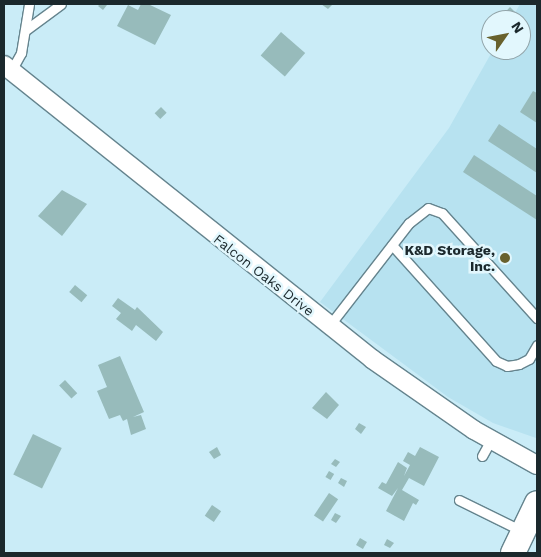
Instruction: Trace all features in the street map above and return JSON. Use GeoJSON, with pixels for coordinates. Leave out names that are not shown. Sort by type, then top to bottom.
{"type":"FeatureCollection","features":[{"type":"Feature","properties":{"kind":"main road"},"geometry":{"type":"LineString","coordinates":[[512,553],[537,503]]}},
{"type":"Feature","properties":{"kind":"street","name":"Falcon Oaks Drive"},"geometry":{"type":"LineString","coordinates":[[7,68],[372,359],[491,440],[537,465]]}},
{"type":"Feature","properties":{"kind":"lane"},"geometry":{"type":"LineString","coordinates":[[7,68],[19,60],[27,30],[28,4]]}},
{"type":"Feature","properties":{"kind":"lane"},"geometry":{"type":"LineString","coordinates":[[27,30],[61,4]]}},
{"type":"Feature","properties":{"kind":"lane"},"geometry":{"type":"LineString","coordinates":[[330,326],[409,223],[428,208],[442,213],[537,318]]}},
{"type":"Feature","properties":{"kind":"lane"},"geometry":{"type":"LineString","coordinates":[[392,244],[496,361],[507,366],[519,364],[529,359],[537,345]]}},
{"type":"Feature","properties":{"kind":"lane"},"geometry":{"type":"LineString","coordinates":[[482,456],[491,440]]}},
{"type":"Feature","properties":{"kind":"lane"},"geometry":{"type":"LineString","coordinates":[[459,500],[524,532]]}},
{"type":"Feature","properties":{"kind":"shaded area"},"geometry":{"type":"Polygon","coordinates":[[[520,4],[537,4],[536,438],[493,423],[448,397],[320,302],[449,128],[487,60],[531,60],[531,10],[517,10],[520,4]]]}},
{"type":"Feature","properties":{"kind":"building"},"geometry":{"type":"Polygon","coordinates":[[[100,4],[107,5],[103,10],[98,6],[100,4]]]}},
{"type":"Feature","properties":{"kind":"building"},"geometry":{"type":"Polygon","coordinates":[[[141,4],[148,4],[171,15],[155,45],[117,26],[128,5],[138,10],[141,4]]]}},
{"type":"Feature","properties":{"kind":"building"},"geometry":{"type":"Polygon","coordinates":[[[321,4],[333,4],[328,9],[321,4]]]}},
{"type":"Feature","properties":{"kind":"building"},"geometry":{"type":"Polygon","coordinates":[[[281,32],[305,53],[285,76],[261,55],[281,32]]]}},
{"type":"Feature","properties":{"kind":"building"},"geometry":{"type":"Polygon","coordinates":[[[533,91],[537,93],[537,123],[520,112],[533,91]]]}},
{"type":"Feature","properties":{"kind":"building"},"geometry":{"type":"Polygon","coordinates":[[[161,107],[167,113],[160,119],[155,113],[161,107]]]}},
{"type":"Feature","properties":{"kind":"building"},"geometry":{"type":"Polygon","coordinates":[[[499,124],[537,149],[537,173],[488,141],[499,124]]]}},
{"type":"Feature","properties":{"kind":"building"},"geometry":{"type":"Polygon","coordinates":[[[474,155],[537,196],[537,220],[463,172],[474,155]]]}},
{"type":"Feature","properties":{"kind":"building"},"geometry":{"type":"Polygon","coordinates":[[[62,190],[87,204],[62,236],[38,216],[62,190]]]}},
{"type":"Feature","properties":{"kind":"building"},"geometry":{"type":"Polygon","coordinates":[[[75,285],[87,295],[81,302],[69,292],[75,285]]]}},
{"type":"Feature","properties":{"kind":"building"},"geometry":{"type":"Polygon","coordinates":[[[118,298],[135,310],[137,307],[163,332],[156,341],[136,325],[132,331],[116,319],[121,313],[112,306],[118,298]]]}},
{"type":"Feature","properties":{"kind":"building"},"geometry":{"type":"Polygon","coordinates":[[[120,356],[144,412],[133,417],[141,415],[146,429],[131,435],[127,419],[123,421],[120,415],[109,419],[97,391],[107,387],[98,365],[120,356]]]}},
{"type":"Feature","properties":{"kind":"building"},"geometry":{"type":"Polygon","coordinates":[[[65,380],[77,393],[71,399],[59,385],[65,380]]]}},
{"type":"Feature","properties":{"kind":"building"},"geometry":{"type":"Polygon","coordinates":[[[326,392],[339,405],[327,419],[312,408],[326,392]]]}},
{"type":"Feature","properties":{"kind":"building"},"geometry":{"type":"Polygon","coordinates":[[[359,423],[366,427],[361,434],[355,429],[359,423]]]}},
{"type":"Feature","properties":{"kind":"building"},"geometry":{"type":"Polygon","coordinates":[[[33,434],[62,448],[42,488],[13,474],[33,434]]]}},
{"type":"Feature","properties":{"kind":"building"},"geometry":{"type":"Polygon","coordinates":[[[217,447],[221,455],[214,459],[209,452],[217,447]]]}},
{"type":"Feature","properties":{"kind":"building"},"geometry":{"type":"Polygon","coordinates":[[[420,447],[439,457],[424,486],[409,478],[402,490],[419,500],[416,505],[413,503],[404,521],[386,511],[398,488],[392,496],[378,488],[382,482],[386,484],[398,462],[407,468],[404,476],[410,465],[403,461],[408,452],[415,456],[420,447]]]}},
{"type":"Feature","properties":{"kind":"building"},"geometry":{"type":"Polygon","coordinates":[[[335,459],[340,462],[336,467],[331,464],[335,459]]]}},
{"type":"Feature","properties":{"kind":"building"},"geometry":{"type":"Polygon","coordinates":[[[329,471],[334,474],[331,480],[325,477],[329,471]]]}},
{"type":"Feature","properties":{"kind":"building"},"geometry":{"type":"Polygon","coordinates":[[[341,478],[347,481],[344,487],[338,483],[341,478]]]}},
{"type":"Feature","properties":{"kind":"building"},"geometry":{"type":"Polygon","coordinates":[[[329,493],[338,499],[323,522],[314,515],[329,493]]]}},
{"type":"Feature","properties":{"kind":"building"},"geometry":{"type":"Polygon","coordinates":[[[212,505],[221,511],[214,522],[205,516],[212,505]]]}},
{"type":"Feature","properties":{"kind":"building"},"geometry":{"type":"Polygon","coordinates":[[[335,513],[341,516],[336,523],[331,520],[335,513]]]}},
{"type":"Feature","properties":{"kind":"building"},"geometry":{"type":"Polygon","coordinates":[[[360,538],[367,542],[363,549],[356,545],[360,538]]]}},
{"type":"Feature","properties":{"kind":"building"},"geometry":{"type":"Polygon","coordinates":[[[387,539],[394,543],[390,548],[384,545],[387,539]]]}},
{"type":"Feature","properties":{"kind":"place","name":"K&D Storage, Inc."},"geometry":{"type":"Point","coordinates":[505,258]}}]}
